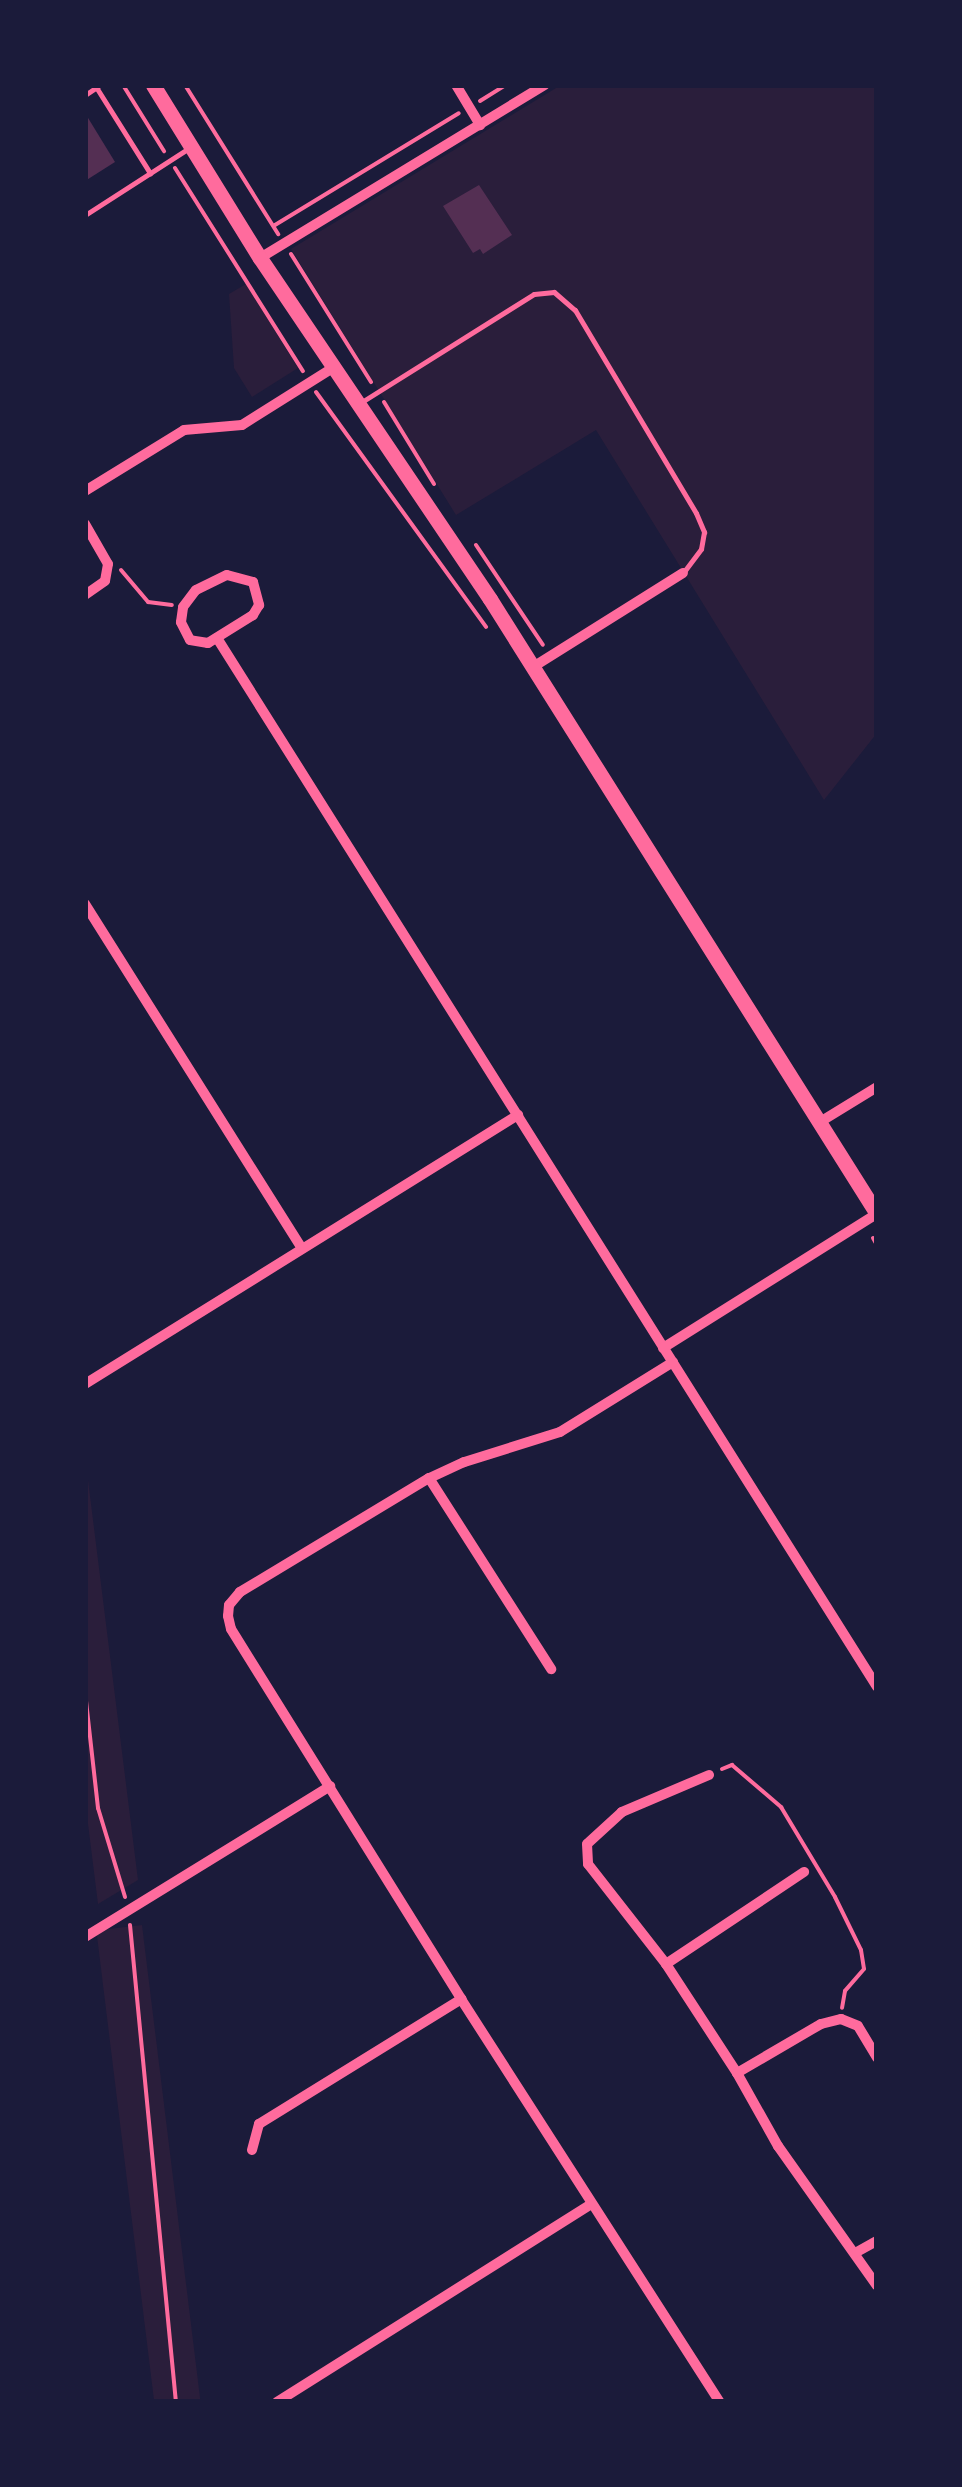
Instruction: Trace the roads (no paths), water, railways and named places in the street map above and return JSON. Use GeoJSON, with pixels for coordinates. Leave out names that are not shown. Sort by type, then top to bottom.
{"type":"FeatureCollection","features":[{"type":"Feature","properties":{"kind":"main road"},"geometry":{"type":"LineString","coordinates":[[153,85],[260,258],[533,667],[877,1214]]}},
{"type":"Feature","properties":{"kind":"street"},"geometry":{"type":"LineString","coordinates":[[456,85],[480,125]]}},
{"type":"Feature","properties":{"kind":"street"},"geometry":{"type":"LineString","coordinates":[[260,258],[545,85]]}},
{"type":"Feature","properties":{"kind":"street"},"geometry":{"type":"LineString","coordinates":[[85,491],[184,430],[242,424],[334,368]]}},
{"type":"Feature","properties":{"kind":"street"},"geometry":{"type":"LineString","coordinates":[[85,524],[108,564],[106,581],[85,595]]}},
{"type":"Feature","properties":{"kind":"street"},"geometry":{"type":"LineString","coordinates":[[533,667],[684,573]]}},
{"type":"Feature","properties":{"kind":"street"},"geometry":{"type":"LineString","coordinates":[[228,575],[252,582],[259,604],[252,615],[217,638],[208,643],[190,640],[181,622],[184,607],[211,579],[228,575]]}},
{"type":"Feature","properties":{"kind":"street"},"geometry":{"type":"LineString","coordinates":[[217,638],[877,1688]]}},
{"type":"Feature","properties":{"kind":"street"},"geometry":{"type":"LineString","coordinates":[[85,904],[302,1248]]}},
{"type":"Feature","properties":{"kind":"street"},"geometry":{"type":"LineString","coordinates":[[820,1122],[877,1087]]}},
{"type":"Feature","properties":{"kind":"street"},"geometry":{"type":"LineString","coordinates":[[85,1384],[518,1115]]}},
{"type":"Feature","properties":{"kind":"street"},"geometry":{"type":"LineString","coordinates":[[664,1348],[877,1214]]}},
{"type":"Feature","properties":{"kind":"street"},"geometry":{"type":"LineString","coordinates":[[672,1362],[560,1432],[464,1462],[429,1478],[240,1592],[229,1605],[231,1630],[720,2402]]}},
{"type":"Feature","properties":{"kind":"street"},"geometry":{"type":"LineString","coordinates":[[429,1478],[551,1669]]}},
{"type":"Feature","properties":{"kind":"street"},"geometry":{"type":"LineString","coordinates":[[709,1775],[622,1812],[586,1844],[588,1864],[666,1964],[737,2072],[778,2146],[877,2286]]}},
{"type":"Feature","properties":{"kind":"street"},"geometry":{"type":"LineString","coordinates":[[85,1937],[330,1786]]}},
{"type":"Feature","properties":{"kind":"street"},"geometry":{"type":"LineString","coordinates":[[666,1964],[804,1872]]}},
{"type":"Feature","properties":{"kind":"street"},"geometry":{"type":"LineString","coordinates":[[252,2150],[259,2124],[461,1998]]}},
{"type":"Feature","properties":{"kind":"street"},"geometry":{"type":"LineString","coordinates":[[737,2072],[821,2024],[840,2020],[858,2026],[877,2058]]}},
{"type":"Feature","properties":{"kind":"street"},"geometry":{"type":"LineString","coordinates":[[277,2402],[592,2204]]}},
{"type":"Feature","properties":{"kind":"street"},"geometry":{"type":"LineString","coordinates":[[856,2253],[877,2240]]}},
{"type":"Feature","properties":{"kind":"lane"},"geometry":{"type":"LineString","coordinates":[[85,95],[98,86],[150,173]]}},
{"type":"Feature","properties":{"kind":"lane"},"geometry":{"type":"LineString","coordinates":[[85,214],[191,147]]}},
{"type":"Feature","properties":{"kind":"lane"},"geometry":{"type":"LineString","coordinates":[[357,404],[534,294],[554,292],[574,310],[696,513],[704,532],[701,548],[684,573]]}}]}
